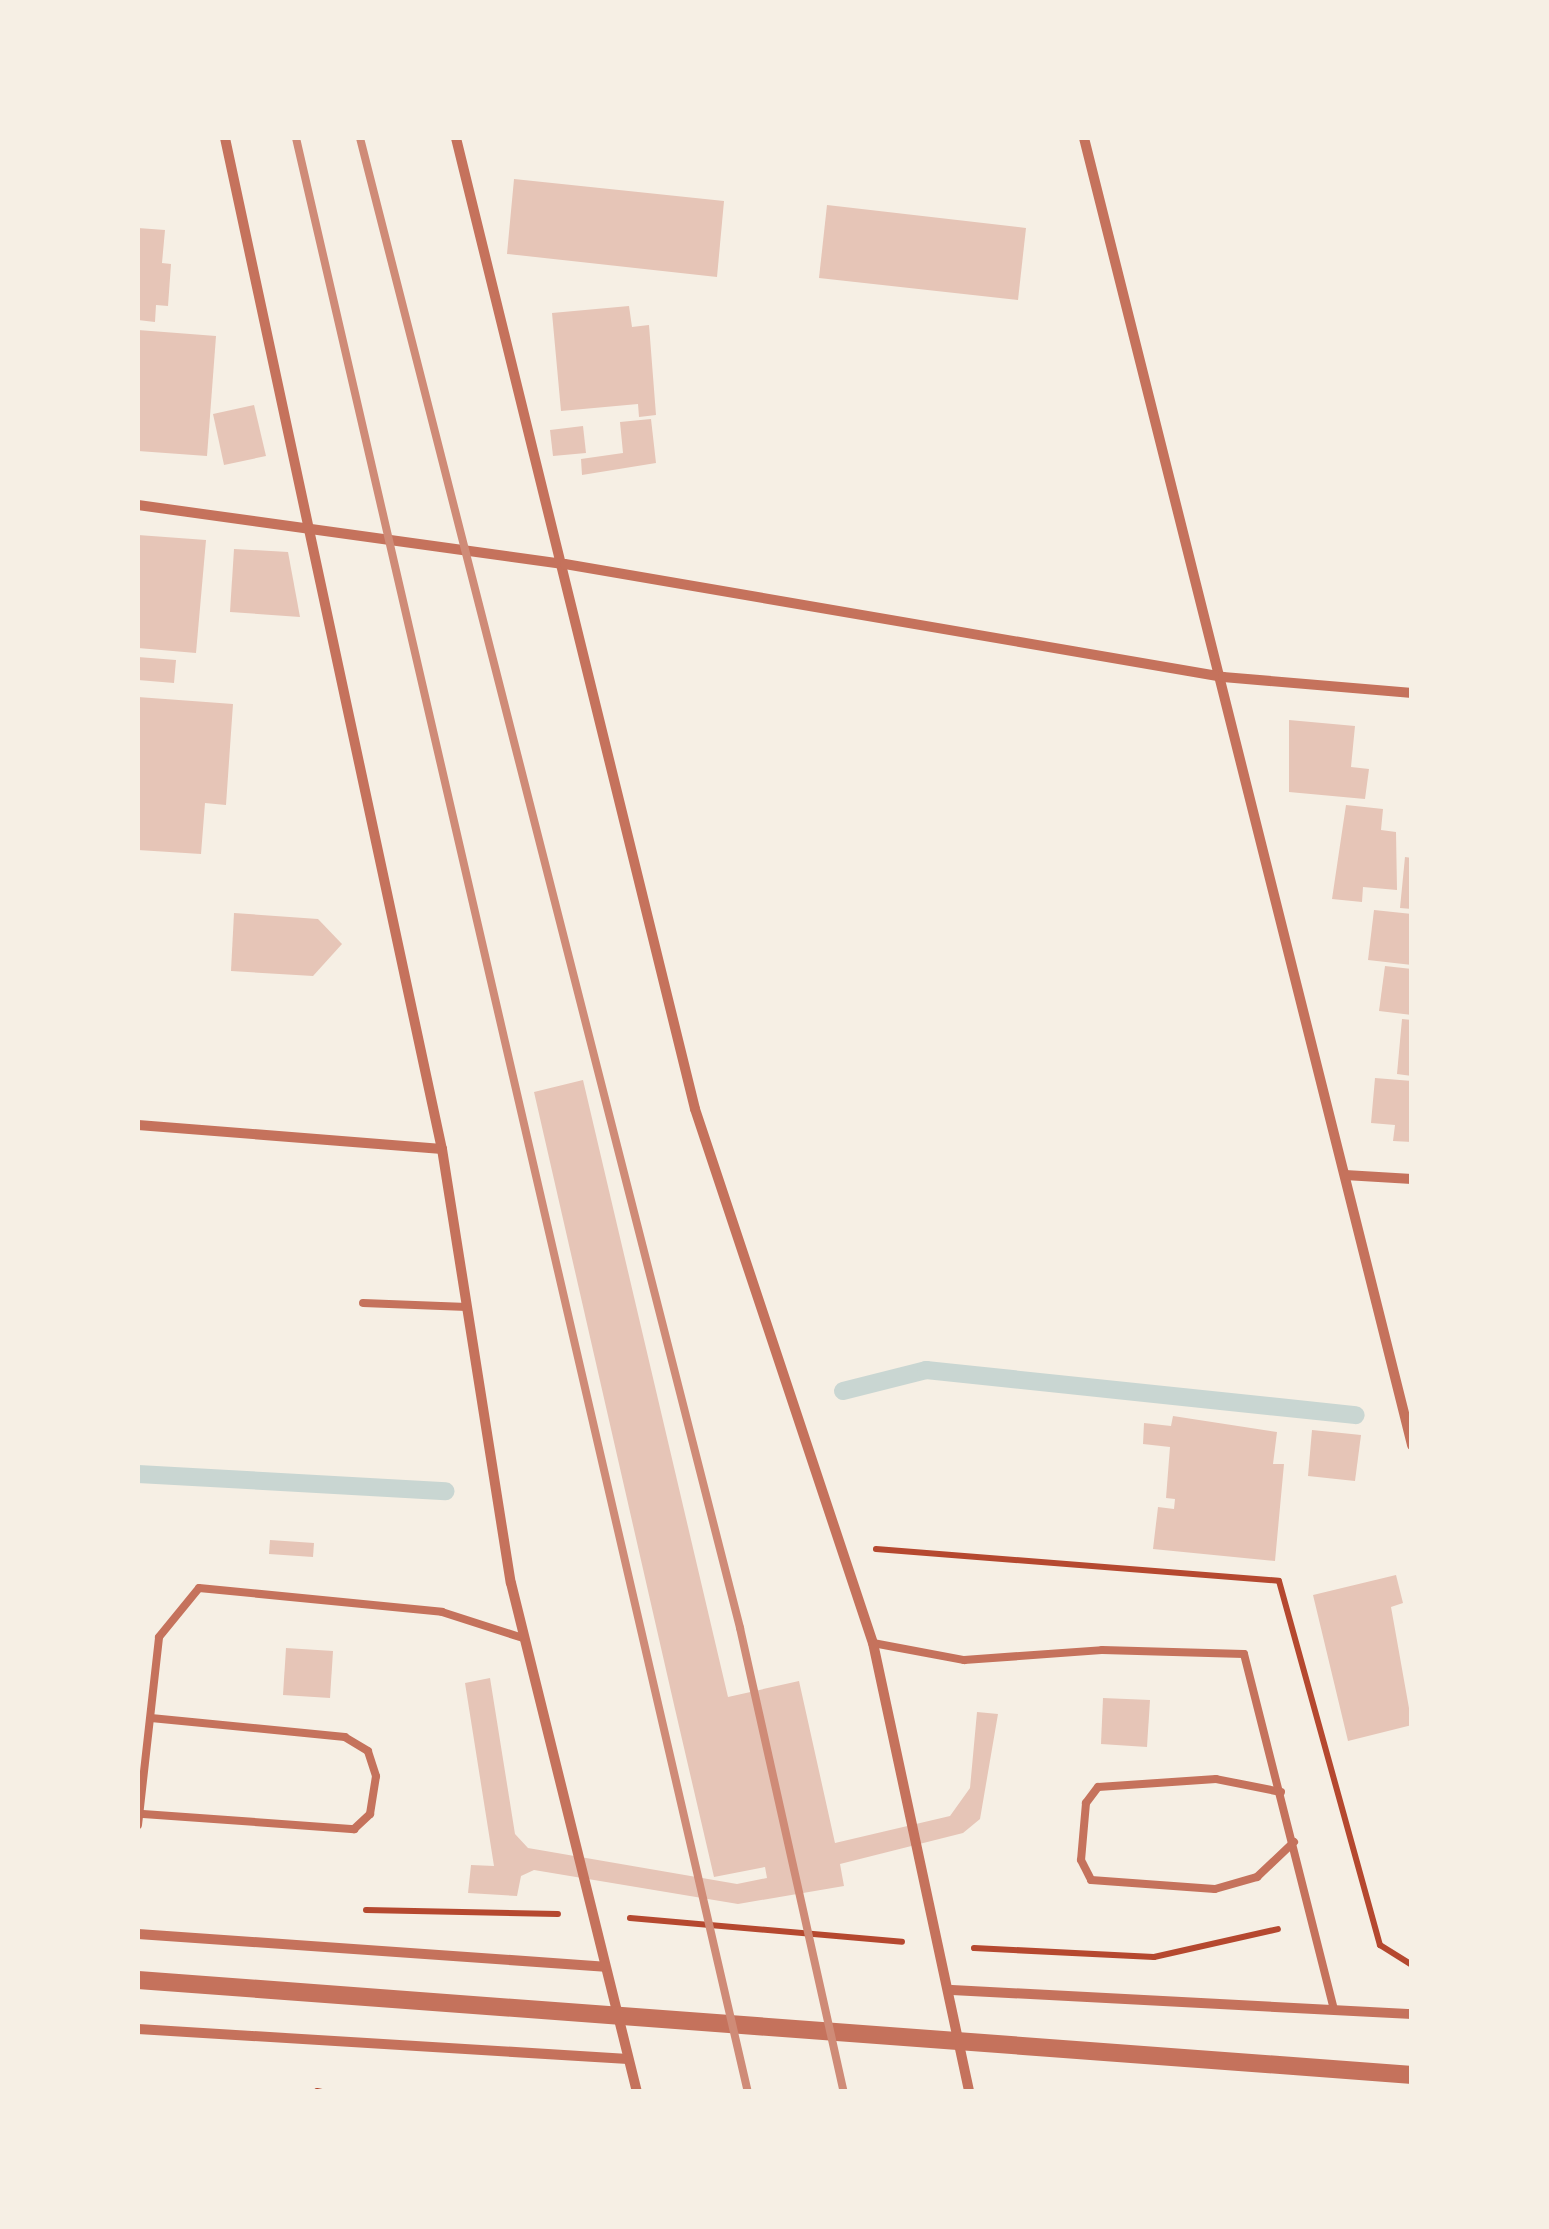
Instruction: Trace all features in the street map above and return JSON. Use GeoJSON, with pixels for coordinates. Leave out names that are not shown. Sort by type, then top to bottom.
{"type":"FeatureCollection","features":[{"type":"Feature","properties":{"kind":"street"},"geometry":{"type":"LineString","coordinates":[[225,138],[313,530],[442,1149],[523,1638],[637,2092]]}},
{"type":"Feature","properties":{"kind":"street"},"geometry":{"type":"LineString","coordinates":[[456,138],[565,564],[695,1109],[873,1643],[952,1990],[970,2092]]}},
{"type":"Feature","properties":{"kind":"street"},"geometry":{"type":"LineString","coordinates":[[1084,138],[1223,676],[1412,1445]]}},
{"type":"Feature","properties":{"kind":"street"},"geometry":{"type":"LineString","coordinates":[[138,505],[565,564],[1223,676],[1412,693]]}},
{"type":"Feature","properties":{"kind":"street"},"geometry":{"type":"LineString","coordinates":[[138,1125],[442,1149]]}},
{"type":"Feature","properties":{"kind":"street"},"geometry":{"type":"LineString","coordinates":[[1345,1175],[1412,1179]]}},
{"type":"Feature","properties":{"kind":"street"},"geometry":{"type":"LineString","coordinates":[[138,1934],[606,1968]]}},
{"type":"Feature","properties":{"kind":"street"},"geometry":{"type":"LineString","coordinates":[[138,1980],[1412,2075]]}},
{"type":"Feature","properties":{"kind":"street"},"geometry":{"type":"LineString","coordinates":[[952,1990],[1412,2014]]}},
{"type":"Feature","properties":{"kind":"street"},"geometry":{"type":"LineString","coordinates":[[138,2029],[628,2059]]}},
{"type":"Feature","properties":{"kind":"lane"},"geometry":{"type":"LineString","coordinates":[[363,1302],[467,1306]]}},
{"type":"Feature","properties":{"kind":"lane"},"geometry":{"type":"LineString","coordinates":[[138,1825],[143,1814],[159,1638],[200,1588],[442,1612],[523,1638]]}},
{"type":"Feature","properties":{"kind":"lane"},"geometry":{"type":"LineString","coordinates":[[873,1643],[964,1660],[1102,1650],[1244,1654],[1334,2009]]}},
{"type":"Feature","properties":{"kind":"lane"},"geometry":{"type":"LineString","coordinates":[[143,1814],[354,1829],[370,1814],[376,1776],[368,1751],[345,1737],[151,1718]]}},
{"type":"Feature","properties":{"kind":"lane"},"geometry":{"type":"LineString","coordinates":[[1281,1792],[1216,1779],[1098,1787],[1086,1803],[1081,1860],[1092,1880],[1215,1889],[1257,1878],[1294,1842]]}},
{"type":"Feature","properties":{"kind":"path"},"geometry":{"type":"LineString","coordinates":[[356,1909],[567,1914]]}},
{"type":"Feature","properties":{"kind":"path"},"geometry":{"type":"LineString","coordinates":[[624,1918],[908,1942]]}},
{"type":"Feature","properties":{"kind":"path"},"geometry":{"type":"LineString","coordinates":[[964,1947],[1154,1957],[1299,1924]]}},
{"type":"Feature","properties":{"kind":"building"},"geometry":{"type":"Polygon","coordinates":[[[514,179],[724,201],[717,277],[507,254],[514,179]]]}},
{"type":"Feature","properties":{"kind":"building"},"geometry":{"type":"Polygon","coordinates":[[[827,205],[1026,228],[1018,300],[819,278],[827,205]]]}},
{"type":"Feature","properties":{"kind":"building"},"geometry":{"type":"Polygon","coordinates":[[[138,228],[165,230],[162,263],[171,264],[168,306],[156,305],[155,322],[138,320],[138,228]]]}},
{"type":"Feature","properties":{"kind":"building"},"geometry":{"type":"Polygon","coordinates":[[[629,306],[632,327],[649,325],[656,415],[639,417],[638,404],[561,411],[552,313],[629,306]]]}},
{"type":"Feature","properties":{"kind":"building"},"geometry":{"type":"Polygon","coordinates":[[[138,330],[216,336],[207,456],[138,451],[138,330]]]}},
{"type":"Feature","properties":{"kind":"building"},"geometry":{"type":"Polygon","coordinates":[[[254,405],[266,456],[224,465],[213,414],[254,405]]]}},
{"type":"Feature","properties":{"kind":"building"},"geometry":{"type":"Polygon","coordinates":[[[651,419],[656,463],[582,475],[581,459],[623,453],[620,422],[651,419]]]}},
{"type":"Feature","properties":{"kind":"building"},"geometry":{"type":"Polygon","coordinates":[[[583,426],[586,453],[553,456],[550,430],[583,426]]]}},
{"type":"Feature","properties":{"kind":"building"},"geometry":{"type":"Polygon","coordinates":[[[138,535],[206,540],[196,653],[138,648],[138,535]]]}},
{"type":"Feature","properties":{"kind":"building"},"geometry":{"type":"Polygon","coordinates":[[[234,549],[288,552],[300,617],[230,612],[234,549]]]}},
{"type":"Feature","properties":{"kind":"building"},"geometry":{"type":"Polygon","coordinates":[[[138,657],[176,660],[174,683],[138,680],[138,657]]]}},
{"type":"Feature","properties":{"kind":"building"},"geometry":{"type":"Polygon","coordinates":[[[138,697],[233,704],[226,805],[205,803],[201,854],[138,850],[138,697]]]}},
{"type":"Feature","properties":{"kind":"building"},"geometry":{"type":"Polygon","coordinates":[[[1289,720],[1355,726],[1351,767],[1369,769],[1365,799],[1289,792],[1289,720]]]}},
{"type":"Feature","properties":{"kind":"building"},"geometry":{"type":"Polygon","coordinates":[[[1346,805],[1383,809],[1381,830],[1396,832],[1397,890],[1363,887],[1362,902],[1332,899],[1346,805]]]}},
{"type":"Feature","properties":{"kind":"building"},"geometry":{"type":"Polygon","coordinates":[[[1405,857],[1412,858],[1412,909],[1400,908],[1405,857]]]}},
{"type":"Feature","properties":{"kind":"building"},"geometry":{"type":"Polygon","coordinates":[[[1374,910],[1412,914],[1412,965],[1368,960],[1374,910]]]}},
{"type":"Feature","properties":{"kind":"building"},"geometry":{"type":"Polygon","coordinates":[[[234,913],[318,919],[342,944],[313,976],[231,971],[234,913]]]}},
{"type":"Feature","properties":{"kind":"building"},"geometry":{"type":"Polygon","coordinates":[[[1385,966],[1412,969],[1412,1015],[1379,1011],[1385,966]]]}},
{"type":"Feature","properties":{"kind":"building"},"geometry":{"type":"Polygon","coordinates":[[[1402,1019],[1412,1020],[1412,1076],[1397,1074],[1402,1019]]]}},
{"type":"Feature","properties":{"kind":"building"},"geometry":{"type":"Polygon","coordinates":[[[1375,1078],[1412,1081],[1412,1142],[1393,1141],[1395,1125],[1371,1123],[1375,1078]]]}},
{"type":"Feature","properties":{"kind":"building"},"geometry":{"type":"Polygon","coordinates":[[[583,1080],[728,1697],[799,1681],[835,1843],[950,1816],[970,1788],[977,1712],[998,1714],[980,1819],[963,1833],[840,1864],[844,1886],[738,1904],[534,1870],[521,1876],[517,1896],[468,1893],[471,1865],[494,1866],[465,1683],[490,1678],[515,1834],[528,1848],[737,1884],[767,1878],[765,1867],[714,1877],[675,1709],[534,1092],[583,1080]]]}},
{"type":"Feature","properties":{"kind":"building"},"geometry":{"type":"Polygon","coordinates":[[[1173,1416],[1277,1432],[1273,1464],[1284,1464],[1275,1561],[1153,1549],[1158,1507],[1174,1509],[1175,1499],[1166,1498],[1170,1447],[1143,1444],[1144,1423],[1171,1426],[1173,1416]]]}},
{"type":"Feature","properties":{"kind":"building"},"geometry":{"type":"Polygon","coordinates":[[[1312,1430],[1361,1435],[1355,1481],[1308,1476],[1312,1430]]]}},
{"type":"Feature","properties":{"kind":"building"},"geometry":{"type":"Polygon","coordinates":[[[270,1540],[314,1543],[313,1557],[269,1554],[270,1540]]]}},
{"type":"Feature","properties":{"kind":"building"},"geometry":{"type":"Polygon","coordinates":[[[1396,1575],[1403,1603],[1391,1607],[1412,1725],[1348,1741],[1313,1595],[1396,1575]]]}},
{"type":"Feature","properties":{"kind":"building"},"geometry":{"type":"Polygon","coordinates":[[[286,1648],[333,1651],[330,1698],[283,1695],[286,1648]]]}},
{"type":"Feature","properties":{"kind":"building"},"geometry":{"type":"Polygon","coordinates":[[[1103,1698],[1150,1700],[1147,1747],[1101,1744],[1103,1698]]]}},
{"type":"Feature","properties":{"kind":"waterway"},"geometry":{"type":"LineString","coordinates":[[843,1391],[926,1370],[1356,1415]]}},
{"type":"Feature","properties":{"kind":"waterway"},"geometry":{"type":"LineString","coordinates":[[138,1474],[446,1491]]}},
{"type":"Feature","properties":{"kind":"railway"},"geometry":{"type":"LineString","coordinates":[[296,138],[748,2092]]}},
{"type":"Feature","properties":{"kind":"railway"},"geometry":{"type":"LineString","coordinates":[[360,138],[740,1628],[844,2092]]}}]}
